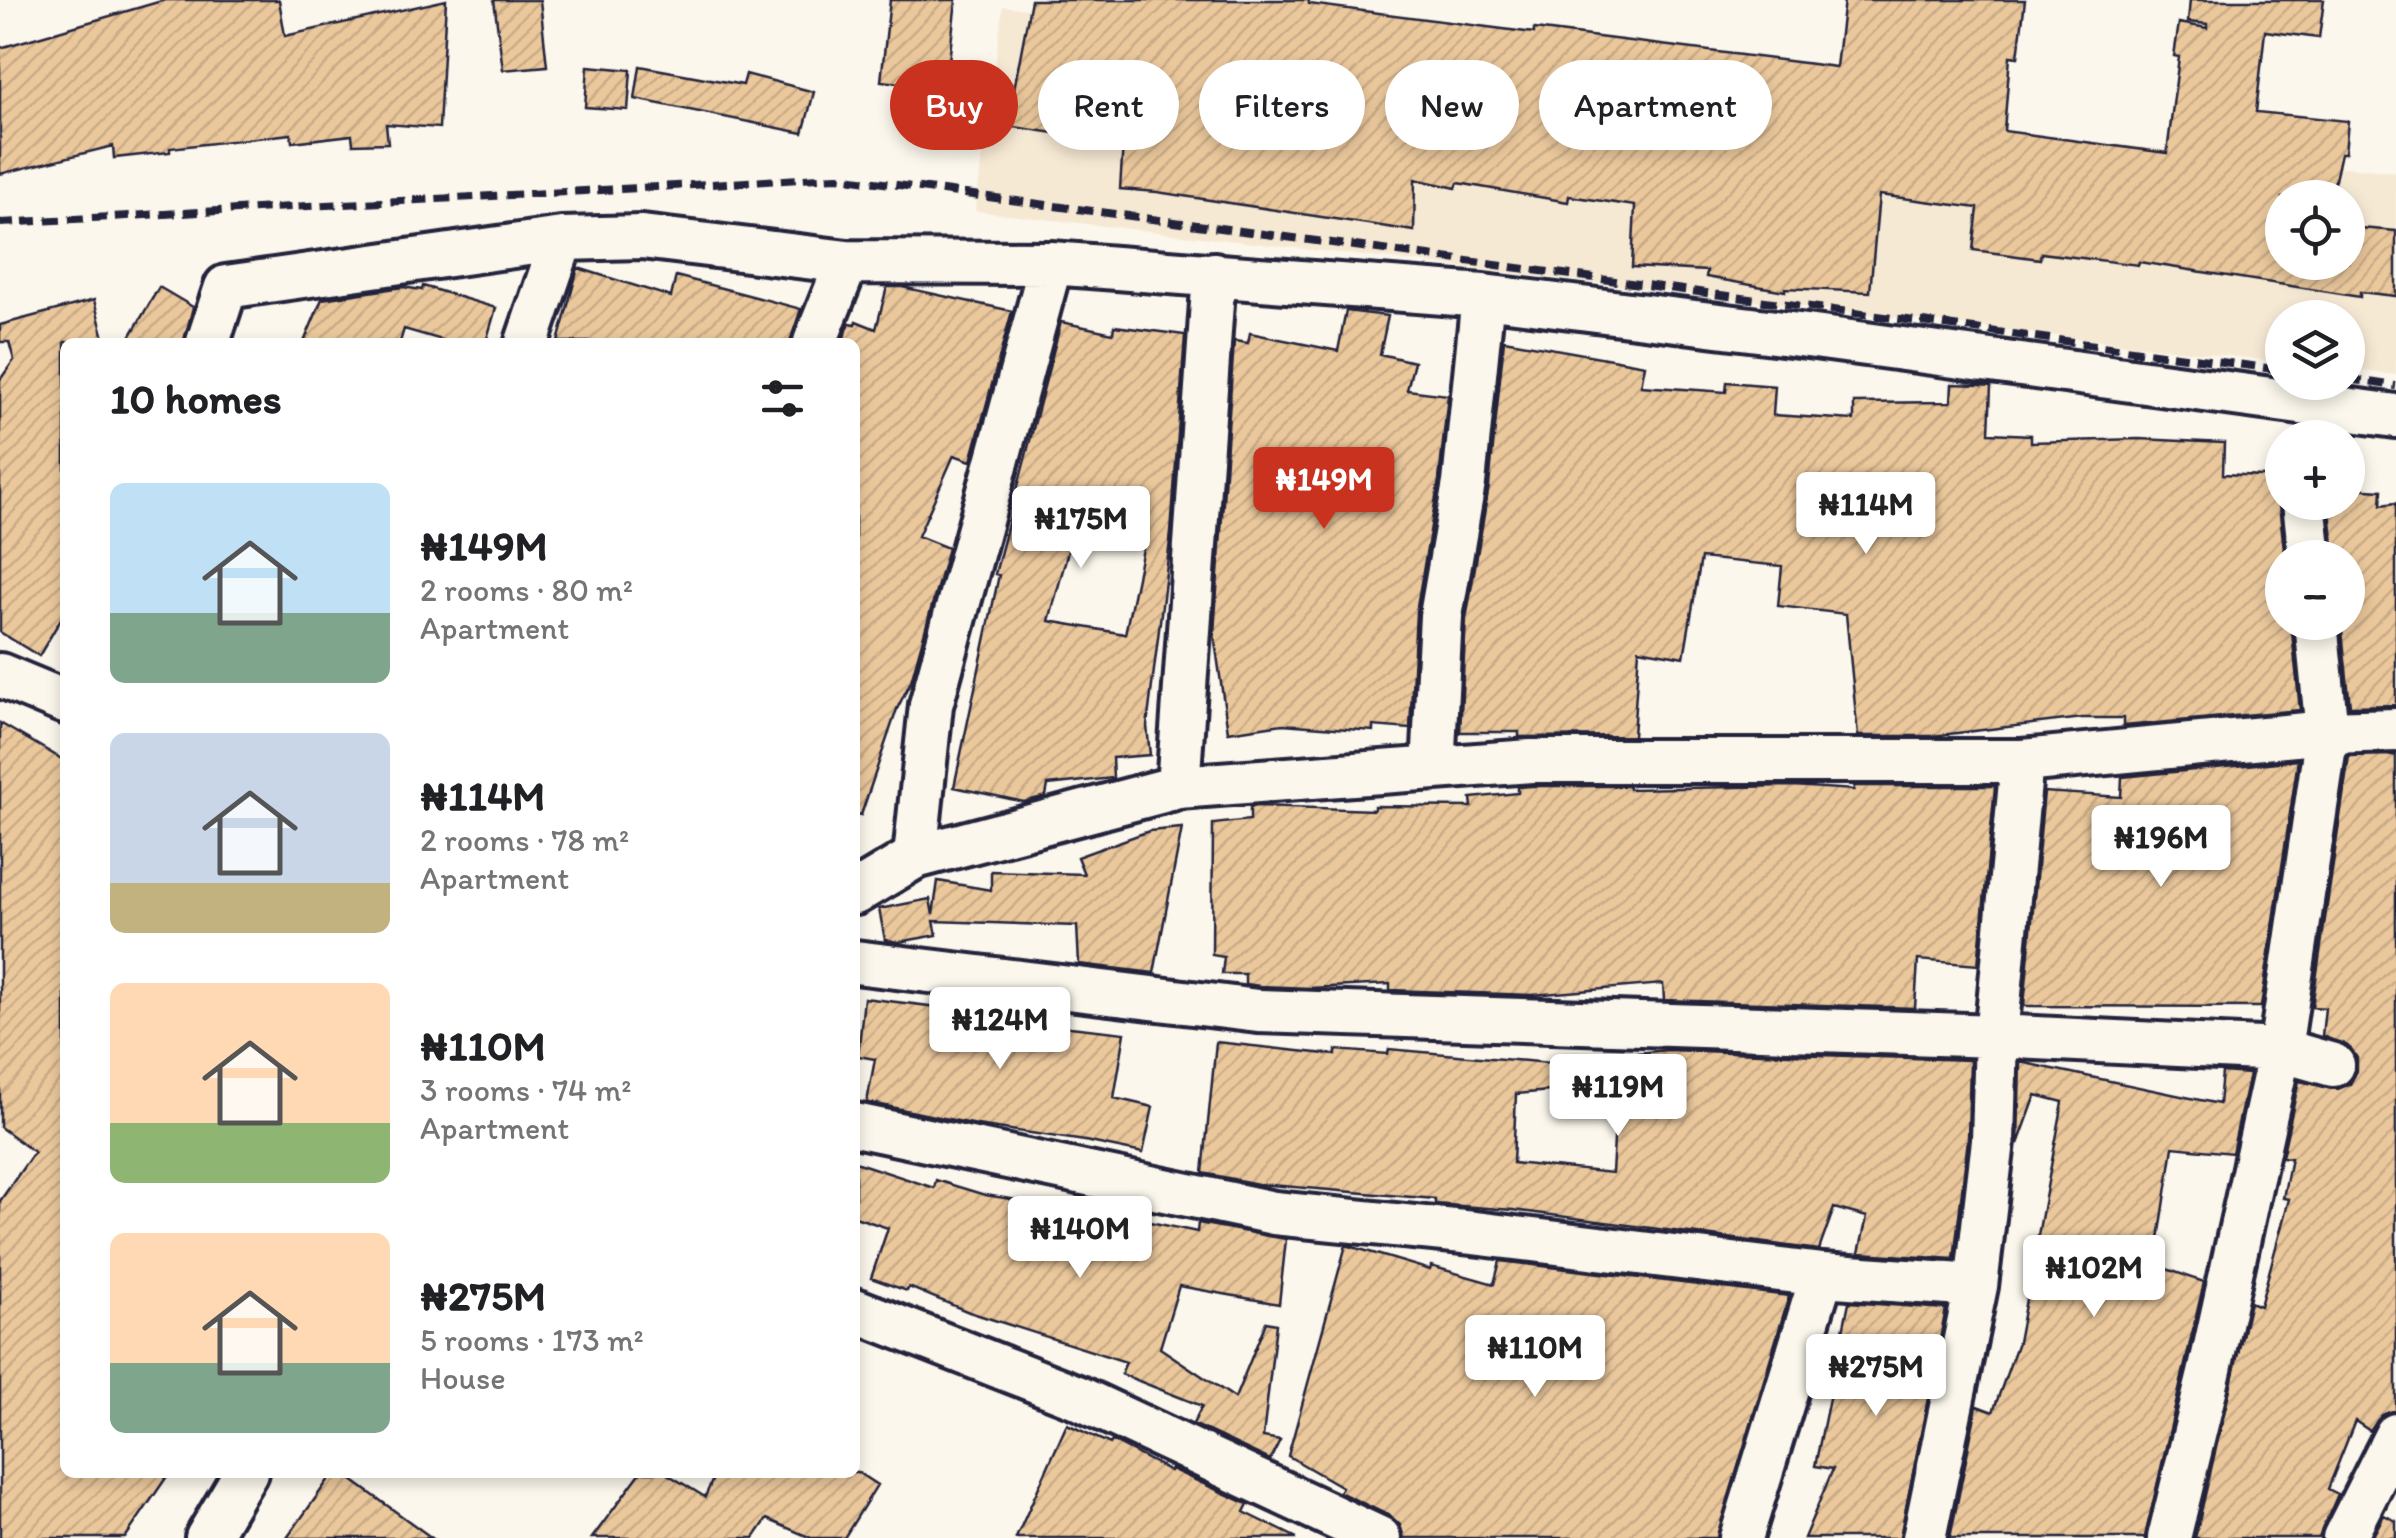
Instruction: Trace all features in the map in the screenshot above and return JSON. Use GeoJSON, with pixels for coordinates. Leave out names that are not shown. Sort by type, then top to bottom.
{"type":"FeatureCollection","features":[{"type":"Feature","properties":{"kind":"street"},"geometry":{"type":"LineString","coordinates":[[209,338],[226,286],[562,240],[642,237],[847,262],[1051,262],[1484,296],[2296,419],[2396,416]]}},
{"type":"Feature","properties":{"kind":"street"},"geometry":{"type":"LineString","coordinates":[[528,338],[562,240]]}},
{"type":"Feature","properties":{"kind":"street"},"geometry":{"type":"LineString","coordinates":[[817,338],[847,262]]}},
{"type":"Feature","properties":{"kind":"street"},"geometry":{"type":"LineString","coordinates":[[916,857],[931,705],[1051,262]]}},
{"type":"Feature","properties":{"kind":"street"},"geometry":{"type":"LineString","coordinates":[[1178,787],[1214,274]]}},
{"type":"Feature","properties":{"kind":"street"},"geometry":{"type":"LineString","coordinates":[[1432,768],[1441,616],[1464,483],[1484,296]]}},
{"type":"Feature","properties":{"kind":"street"},"geometry":{"type":"LineString","coordinates":[[2169,1538],[2280,1050],[2327,732],[2318,640]]}},
{"type":"Feature","properties":{"kind":"street"},"geometry":{"type":"LineString","coordinates":[[0,674],[60,700]]}},
{"type":"Feature","properties":{"kind":"street"},"geometry":{"type":"LineString","coordinates":[[860,890],[916,857],[1178,787],[1531,760],[2022,761],[2327,732],[2396,730]]}},
{"type":"Feature","properties":{"kind":"street"},"geometry":{"type":"LineString","coordinates":[[1924,1538],[1976,1286],[1993,1140],[1996,1036],[2022,761]]}},
{"type":"Feature","properties":{"kind":"street"},"geometry":{"type":"LineString","coordinates":[[860,963],[1258,1011],[1996,1036],[2280,1050],[2333,1065]]}},
{"type":"Feature","properties":{"kind":"street"},"geometry":{"type":"LineString","coordinates":[[860,1126],[1274,1213],[1474,1232],[1822,1275],[1976,1286]]}},
{"type":"Feature","properties":{"kind":"street"},"geometry":{"type":"LineString","coordinates":[[1741,1538],[1822,1275]]}},
{"type":"Feature","properties":{"kind":"street"},"geometry":{"type":"LineString","coordinates":[[860,1312],[1077,1397],[1379,1538]]}},
{"type":"Feature","properties":{"kind":"street"},"geometry":{"type":"LineString","coordinates":[[2344,1538],[2396,1436]]}},
{"type":"Feature","properties":{"kind":"street"},"geometry":{"type":"LineString","coordinates":[[207,1538],[242,1478]]}},
{"type":"Feature","properties":{"kind":"shaded area"},"geometry":{"type":"Polygon","coordinates":[[[1003,6],[1427,60],[1385,60],[1385,150],[1519,150],[1519,72],[1539,74],[1539,150],[1772,150],[1772,104],[2017,135],[2396,172],[2396,375],[2365,371],[2365,300],[2265,300],[2265,360],[975,211],[983,150],[1018,150],[1018,60],[996,60],[1003,6]]]}},
{"type":"Feature","properties":{"kind":"building"},"geometry":{"type":"Polygon","coordinates":[[[165,0],[279,0],[285,36],[446,0],[439,128],[386,124],[388,143],[353,144],[352,135],[292,142],[291,134],[114,158],[113,146],[0,174],[0,48],[165,0]]]}},
{"type":"Feature","properties":{"kind":"building"},"geometry":{"type":"Polygon","coordinates":[[[494,0],[540,0],[547,66],[503,70],[494,0]]]}},
{"type":"Feature","properties":{"kind":"building"},"geometry":{"type":"Polygon","coordinates":[[[890,0],[956,0],[949,60],[890,60],[890,82],[881,81],[890,0]]]}},
{"type":"Feature","properties":{"kind":"building"},"geometry":{"type":"Polygon","coordinates":[[[1031,0],[1309,0],[1309,4],[1534,33],[1534,29],[1836,67],[1844,0],[2025,0],[2018,57],[2010,56],[2004,131],[2167,153],[2179,57],[2174,56],[2179,23],[2207,28],[2207,24],[2188,22],[2190,0],[2324,0],[2319,38],[2265,31],[2256,112],[2348,121],[2345,153],[2341,153],[2335,180],[2265,180],[2265,280],[2365,280],[2365,228],[2396,231],[2396,296],[2360,292],[2360,297],[2139,262],[2138,265],[2041,253],[2040,259],[1973,250],[1978,208],[1879,195],[1870,292],[1785,291],[1706,277],[1707,271],[1632,267],[1635,206],[1569,196],[1568,202],[1415,179],[1414,231],[1120,189],[1123,150],[1179,150],[1179,60],[1038,60],[1038,131],[1018,128],[1018,68],[1031,0]]]}},
{"type":"Feature","properties":{"kind":"building"},"geometry":{"type":"Polygon","coordinates":[[[588,66],[631,70],[628,110],[585,107],[588,66]]]}},
{"type":"Feature","properties":{"kind":"building"},"geometry":{"type":"Polygon","coordinates":[[[640,66],[743,85],[746,74],[814,92],[803,133],[635,99],[640,66]]]}},
{"type":"Feature","properties":{"kind":"building"},"geometry":{"type":"Polygon","coordinates":[[[578,268],[671,297],[676,276],[801,309],[791,338],[559,338],[578,268]]]}},
{"type":"Feature","properties":{"kind":"building"},"geometry":{"type":"Polygon","coordinates":[[[423,286],[496,308],[487,338],[435,338],[404,329],[401,338],[306,338],[322,299],[403,287],[422,290],[423,286]]]}},
{"type":"Feature","properties":{"kind":"building"},"geometry":{"type":"Polygon","coordinates":[[[159,287],[193,307],[185,338],[129,338],[159,287]]]}},
{"type":"Feature","properties":{"kind":"building"},"geometry":{"type":"Polygon","coordinates":[[[887,287],[1012,311],[971,461],[954,455],[918,536],[948,548],[911,681],[897,709],[861,815],[860,338],[844,338],[850,323],[856,321],[876,329],[887,287]]]}},
{"type":"Feature","properties":{"kind":"building"},"geometry":{"type":"Polygon","coordinates":[[[94,300],[104,338],[60,338],[60,620],[39,656],[0,632],[0,380],[14,360],[9,342],[0,342],[0,325],[94,300]]]}},
{"type":"Feature","properties":{"kind":"building"},"geometry":{"type":"Polygon","coordinates":[[[1346,311],[1388,316],[1380,354],[1414,362],[1407,390],[1448,395],[1439,480],[1416,612],[1410,729],[1373,726],[1373,731],[1283,724],[1228,732],[1214,634],[1234,341],[1248,343],[1250,333],[1338,351],[1346,311]]]}},
{"type":"Feature","properties":{"kind":"building"},"geometry":{"type":"Polygon","coordinates":[[[1061,322],[1113,333],[1114,326],[1185,335],[1171,533],[1147,726],[1150,755],[1112,758],[1113,778],[1048,785],[1046,796],[1024,802],[954,787],[999,575],[995,574],[1061,322]],[[1074,529],[1049,621],[1125,634],[1145,539],[1074,529]]]}},
{"type":"Feature","properties":{"kind":"building"},"geometry":{"type":"Polygon","coordinates":[[[1504,340],[1645,365],[1641,386],[1726,392],[1727,382],[1775,386],[1773,415],[1854,420],[1854,403],[1951,402],[1952,384],[1980,385],[1991,386],[1989,433],[2031,435],[2031,442],[2139,439],[2224,443],[2223,474],[2265,476],[2265,520],[2281,520],[2283,540],[2265,540],[2265,640],[2293,640],[2300,710],[2124,726],[2124,718],[2082,718],[1932,736],[1858,736],[1846,614],[1778,606],[1782,566],[1701,558],[1684,657],[1639,649],[1633,736],[1519,737],[1519,732],[1460,732],[1466,619],[1489,486],[1504,340]]]}},
{"type":"Feature","properties":{"kind":"building"},"geometry":{"type":"Polygon","coordinates":[[[2365,489],[2382,490],[2381,505],[2396,503],[2396,705],[2350,706],[2343,640],[2365,640],[2365,540],[2333,540],[2331,520],[2365,520],[2365,489]]]}},
{"type":"Feature","properties":{"kind":"building"},"geometry":{"type":"Polygon","coordinates":[[[0,723],[60,758],[60,1478],[166,1478],[125,1538],[0,1538],[0,1201],[34,1152],[0,1127],[0,723]]]}},
{"type":"Feature","properties":{"kind":"building"},"geometry":{"type":"Polygon","coordinates":[[[2396,755],[2396,1410],[2382,1415],[2370,1431],[2355,1421],[2328,1489],[2338,1494],[2319,1538],[2195,1538],[2250,1302],[2260,1306],[2289,1199],[2283,1198],[2291,1158],[2282,1157],[2299,1081],[2338,1089],[2350,1084],[2357,1071],[2357,1058],[2350,1047],[2322,1036],[2325,1008],[2312,1007],[2349,756],[2396,755]]]}},
{"type":"Feature","properties":{"kind":"building"},"geometry":{"type":"Polygon","coordinates":[[[2298,760],[2261,1007],[2024,1006],[2044,792],[2121,797],[2122,777],[2298,760]]]}},
{"type":"Feature","properties":{"kind":"building"},"geometry":{"type":"Polygon","coordinates":[[[1793,786],[1854,790],[1854,786],[1995,786],[1978,965],[1918,960],[1915,1008],[1664,1000],[1663,984],[1532,995],[1390,990],[1390,984],[1260,986],[1245,984],[1245,974],[1222,974],[1224,957],[1212,955],[1213,824],[1250,820],[1250,807],[1257,806],[1374,810],[1374,806],[1472,807],[1471,798],[1518,793],[1518,787],[1793,786]]]}},
{"type":"Feature","properties":{"kind":"building"},"geometry":{"type":"Polygon","coordinates":[[[1182,828],[1154,973],[1079,964],[1077,926],[934,921],[937,935],[899,942],[885,940],[879,909],[930,899],[933,915],[938,881],[991,890],[991,871],[1084,874],[1077,857],[1149,831],[1182,828]]]}},
{"type":"Feature","properties":{"kind":"building"},"geometry":{"type":"Polygon","coordinates":[[[864,998],[938,1007],[939,1002],[1070,1027],[1125,1033],[1114,1098],[1153,1107],[1143,1153],[867,1102],[875,1059],[860,1056],[864,998]]]}},
{"type":"Feature","properties":{"kind":"building"},"geometry":{"type":"Polygon","coordinates":[[[1216,1042],[1336,1055],[1336,1050],[1388,1054],[1389,1049],[1607,1068],[1607,1086],[1516,1094],[1513,1163],[1612,1173],[1619,1055],[1667,1050],[1970,1060],[1968,1139],[1954,1259],[1859,1253],[1867,1217],[1834,1208],[1819,1250],[1513,1210],[1435,1204],[1435,1199],[1258,1184],[1203,1173],[1216,1042]]]}},
{"type":"Feature","properties":{"kind":"building"},"geometry":{"type":"Polygon","coordinates":[[[2020,1062],[2219,1104],[2222,1072],[2249,1074],[2232,1153],[2173,1147],[2155,1265],[2204,1282],[2145,1538],[1950,1538],[1977,1406],[1993,1412],[2018,1342],[2063,1102],[2036,1095],[2018,1144],[2020,1062]]]}},
{"type":"Feature","properties":{"kind":"building"},"geometry":{"type":"Polygon","coordinates":[[[860,1164],[934,1188],[936,1180],[985,1195],[1197,1232],[1198,1223],[1286,1239],[1279,1304],[1179,1286],[1160,1348],[1235,1398],[1266,1322],[1276,1324],[1263,1437],[1280,1440],[1270,1460],[1193,1424],[1202,1406],[1121,1374],[1126,1362],[969,1312],[909,1287],[907,1291],[871,1278],[888,1228],[860,1219],[860,1164]]]}},
{"type":"Feature","properties":{"kind":"building"},"geometry":{"type":"Polygon","coordinates":[[[1346,1245],[1494,1284],[1500,1261],[1789,1296],[1717,1538],[1404,1538],[1400,1525],[1390,1516],[1339,1492],[1342,1487],[1288,1456],[1346,1245]]]}},
{"type":"Feature","properties":{"kind":"building"},"geometry":{"type":"Polygon","coordinates":[[[1849,1302],[1946,1309],[1900,1538],[1804,1538],[1833,1469],[1815,1466],[1849,1302]]]}},
{"type":"Feature","properties":{"kind":"building"},"geometry":{"type":"Polygon","coordinates":[[[1067,1424],[1248,1504],[1244,1512],[1297,1538],[1016,1538],[1067,1424]]]}},
{"type":"Feature","properties":{"kind":"building"},"geometry":{"type":"Polygon","coordinates":[[[860,1474],[877,1485],[844,1538],[811,1538],[767,1519],[754,1538],[592,1538],[637,1478],[674,1478],[705,1497],[713,1478],[860,1478],[860,1474]]]}},
{"type":"Feature","properties":{"kind":"building"},"geometry":{"type":"Polygon","coordinates":[[[330,1478],[349,1478],[432,1538],[287,1538],[330,1478]]]}},
{"type":"Feature","properties":{"kind":"building"},"geometry":{"type":"Polygon","coordinates":[[[2384,1515],[2396,1521],[2396,1538],[2372,1538],[2384,1515]]]}},
{"type":"Feature","properties":{"kind":"railway"},"geometry":{"type":"LineString","coordinates":[[0,223],[838,177],[2265,368]]}},
{"type":"Feature","properties":{"kind":"railway"},"geometry":{"type":"LineString","coordinates":[[2365,381],[2396,386]]}}]}
